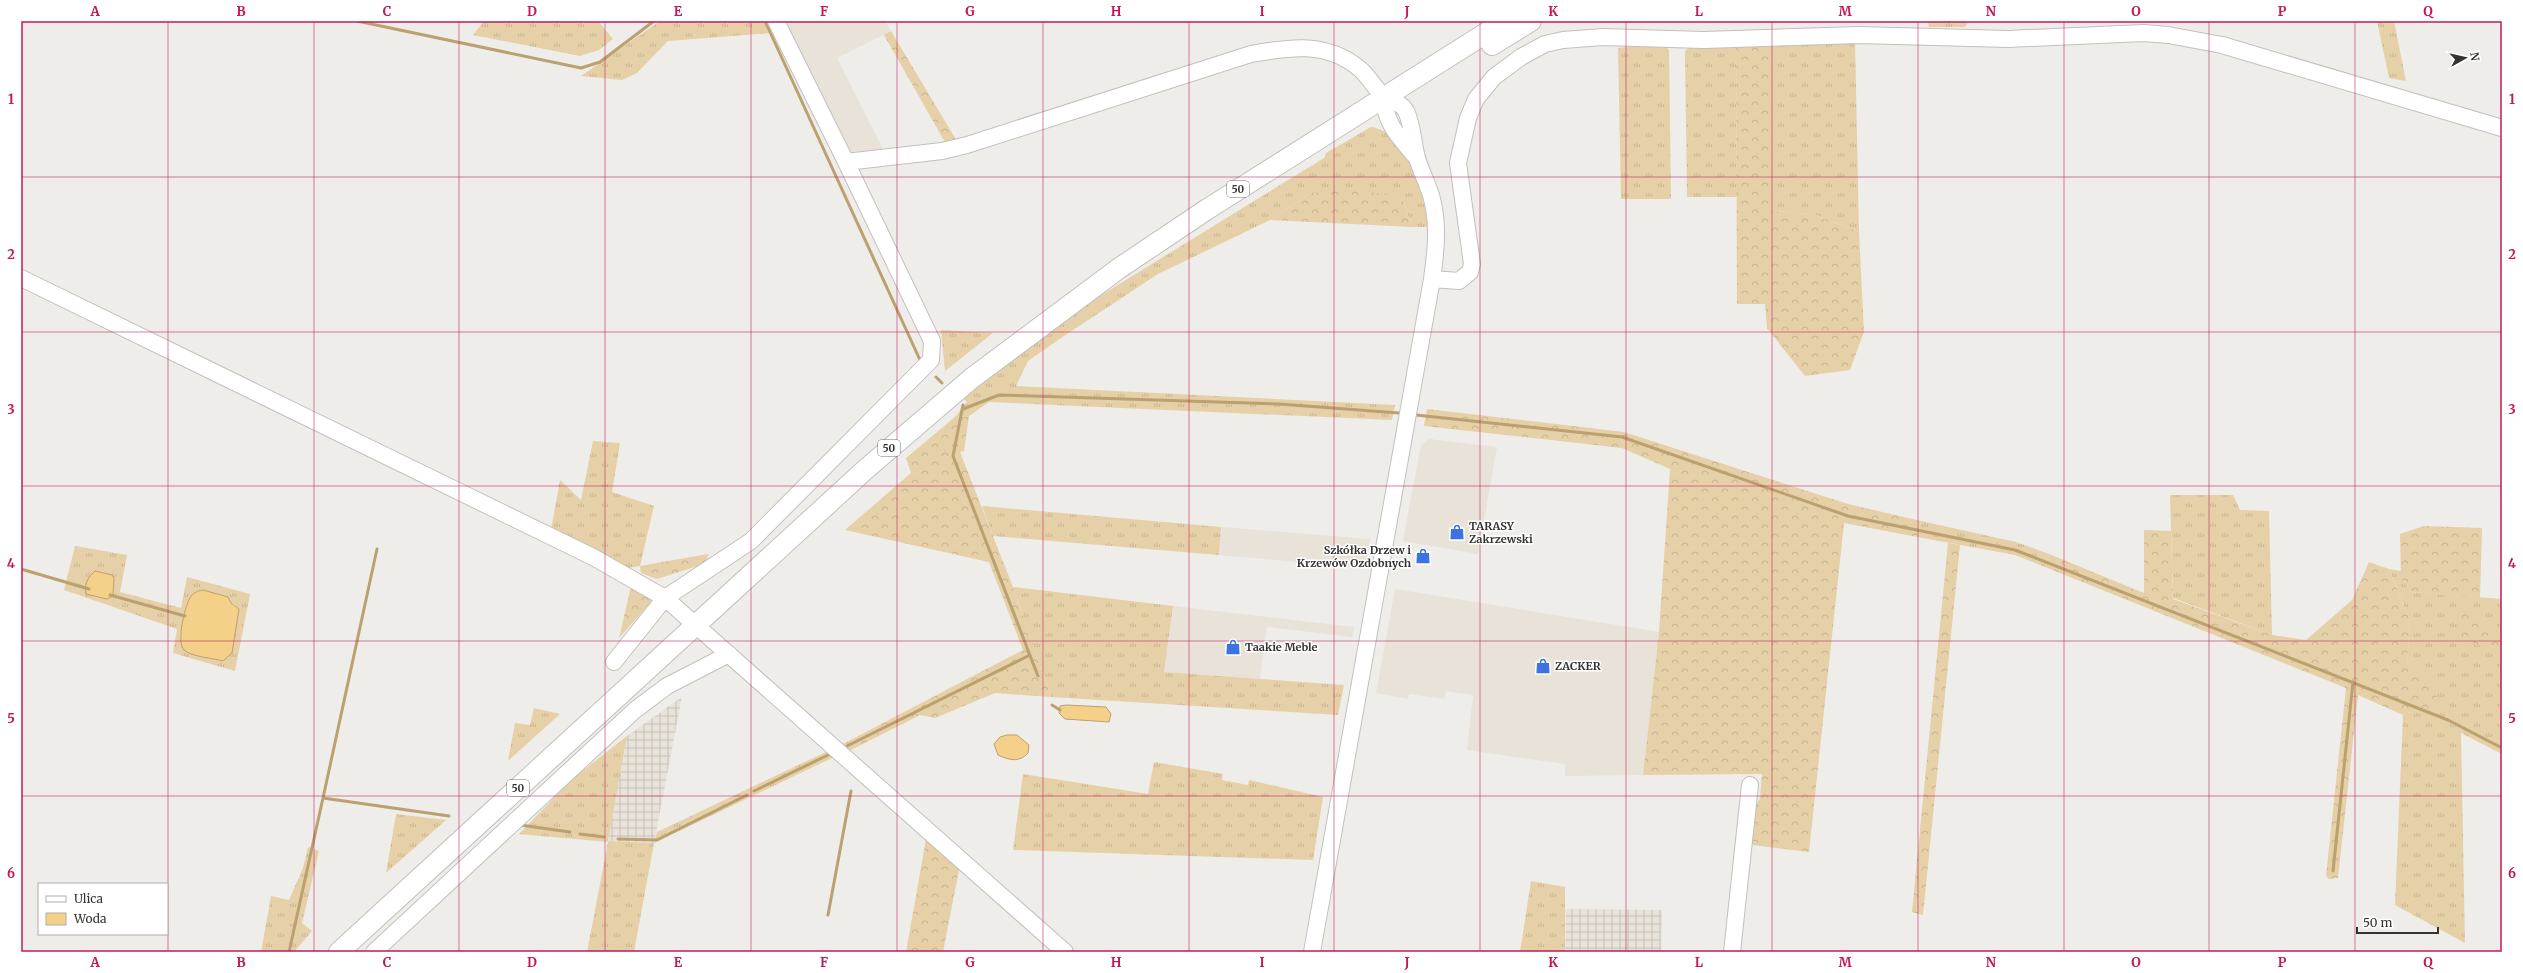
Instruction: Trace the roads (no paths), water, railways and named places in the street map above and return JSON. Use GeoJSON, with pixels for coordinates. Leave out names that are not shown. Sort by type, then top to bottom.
{"type":"FeatureCollection","features":[{"type":"Feature","properties":{"kind":"main road","name":"50"},"geometry":{"type":"LineString","coordinates":[[1389,104],[1506,21]]}},
{"type":"Feature","properties":{"kind":"main road","name":"50"},"geometry":{"type":"LineString","coordinates":[[339,952],[696,624],[917,424],[972,378],[1094,287],[1206,210],[1531,21]]}},
{"type":"Feature","properties":{"kind":"street"},"geometry":{"type":"LineString","coordinates":[[614,662],[665,598],[751,541],[931,360],[932,342],[846,162],[776,21]]}},
{"type":"Feature","properties":{"kind":"street"},"geometry":{"type":"LineString","coordinates":[[1432,280],[1459,281],[1470,272],[1472,264],[1458,163],[1464,130],[1476,99],[1494,77],[1521,57],[1545,44],[1563,40],[1603,37],[1704,40],[1859,35],[2008,39],[2144,33],[2168,35],[2222,45],[2502,128]]}},
{"type":"Feature","properties":{"kind":"street"},"geometry":{"type":"LineString","coordinates":[[846,162],[942,151],[967,145],[1198,69],[1251,54],[1277,49],[1299,47],[1333,52],[1361,70],[1389,104],[1396,134],[1417,159],[1435,212],[1436,244],[1432,280],[1312,952]]}},
{"type":"Feature","properties":{"kind":"street"},"geometry":{"type":"LineString","coordinates":[[21,278],[593,557],[665,598],[1065,952]]}},
{"type":"Feature","properties":{"kind":"street"},"geometry":{"type":"LineString","coordinates":[[374,952],[635,710],[667,686],[729,654]]}},
{"type":"Feature","properties":{"kind":"street"},"geometry":{"type":"LineString","coordinates":[[1732,952],[1750,785]]}},
{"type":"Feature","properties":{"kind":"water"},"geometry":{"type":"Polygon","coordinates":[[[95,571],[112,575],[114,578],[113,596],[107,599],[86,594],[87,581],[95,571]]]}},
{"type":"Feature","properties":{"kind":"water"},"geometry":{"type":"Polygon","coordinates":[[[203,590],[228,597],[231,603],[239,609],[232,653],[223,661],[192,654],[184,650],[182,646],[182,622],[189,599],[196,592],[203,590]]]}},
{"type":"Feature","properties":{"kind":"water"},"geometry":{"type":"Polygon","coordinates":[[[1060,706],[1106,707],[1111,714],[1109,722],[1065,719],[1059,713],[1060,706]]]}},
{"type":"Feature","properties":{"kind":"water"},"geometry":{"type":"Polygon","coordinates":[[[1017,735],[1029,745],[1028,753],[1025,756],[1014,760],[998,755],[994,744],[1000,737],[1017,735]]]}},
{"type":"Feature","properties":{"kind":"waterway"},"geometry":{"type":"LineString","coordinates":[[357,21],[581,68],[600,62],[654,21]]}},
{"type":"Feature","properties":{"kind":"waterway"},"geometry":{"type":"LineString","coordinates":[[765,21],[920,360]]}},
{"type":"Feature","properties":{"kind":"waterway"},"geometry":{"type":"LineString","coordinates":[[936,377],[942,383]]}},
{"type":"Feature","properties":{"kind":"waterway"},"geometry":{"type":"LineString","coordinates":[[963,409],[999,395],[1279,404],[1399,413]]}},
{"type":"Feature","properties":{"kind":"waterway"},"geometry":{"type":"LineString","coordinates":[[963,405],[953,456],[1038,676]]}},
{"type":"Feature","properties":{"kind":"waterway"},"geometry":{"type":"LineString","coordinates":[[1416,415],[1622,437],[1848,516],[2015,550],[2448,720],[2502,748]]}},
{"type":"Feature","properties":{"kind":"waterway"},"geometry":{"type":"LineString","coordinates":[[323,798],[377,549]]}},
{"type":"Feature","properties":{"kind":"waterway"},"geometry":{"type":"LineString","coordinates":[[21,569],[89,589]]}},
{"type":"Feature","properties":{"kind":"waterway"},"geometry":{"type":"LineString","coordinates":[[110,595],[185,616]]}},
{"type":"Feature","properties":{"kind":"waterway"},"geometry":{"type":"LineString","coordinates":[[847,746],[1030,655]]}},
{"type":"Feature","properties":{"kind":"waterway"},"geometry":{"type":"LineString","coordinates":[[2333,871],[2353,682]]}},
{"type":"Feature","properties":{"kind":"waterway"},"geometry":{"type":"LineString","coordinates":[[1052,705],[1060,710]]}},
{"type":"Feature","properties":{"kind":"waterway"},"geometry":{"type":"LineString","coordinates":[[754,791],[830,754]]}},
{"type":"Feature","properties":{"kind":"waterway"},"geometry":{"type":"LineString","coordinates":[[828,915],[851,791]]}},
{"type":"Feature","properties":{"kind":"waterway"},"geometry":{"type":"LineString","coordinates":[[618,839],[657,840],[747,795]]}},
{"type":"Feature","properties":{"kind":"waterway"},"geometry":{"type":"LineString","coordinates":[[289,952],[323,798],[449,816]]}},
{"type":"Feature","properties":{"kind":"waterway"},"geometry":{"type":"LineString","coordinates":[[520,825],[570,832]]}},
{"type":"Feature","properties":{"kind":"waterway"},"geometry":{"type":"LineString","coordinates":[[580,834],[604,837]]}},
{"type":"Feature","properties":{"kind":"place","name":"TARASY Zakrzewski"},"geometry":{"type":"Point","coordinates":[1457,532]}},
{"type":"Feature","properties":{"kind":"place","name":"Szkółka Drzew i Krzewów Ozdobnych"},"geometry":{"type":"Point","coordinates":[1423,556]}},
{"type":"Feature","properties":{"kind":"place","name":"Taakie Meble"},"geometry":{"type":"Point","coordinates":[1233,647]}},
{"type":"Feature","properties":{"kind":"place","name":"ZACKER"},"geometry":{"type":"Point","coordinates":[1543,666]}}]}
